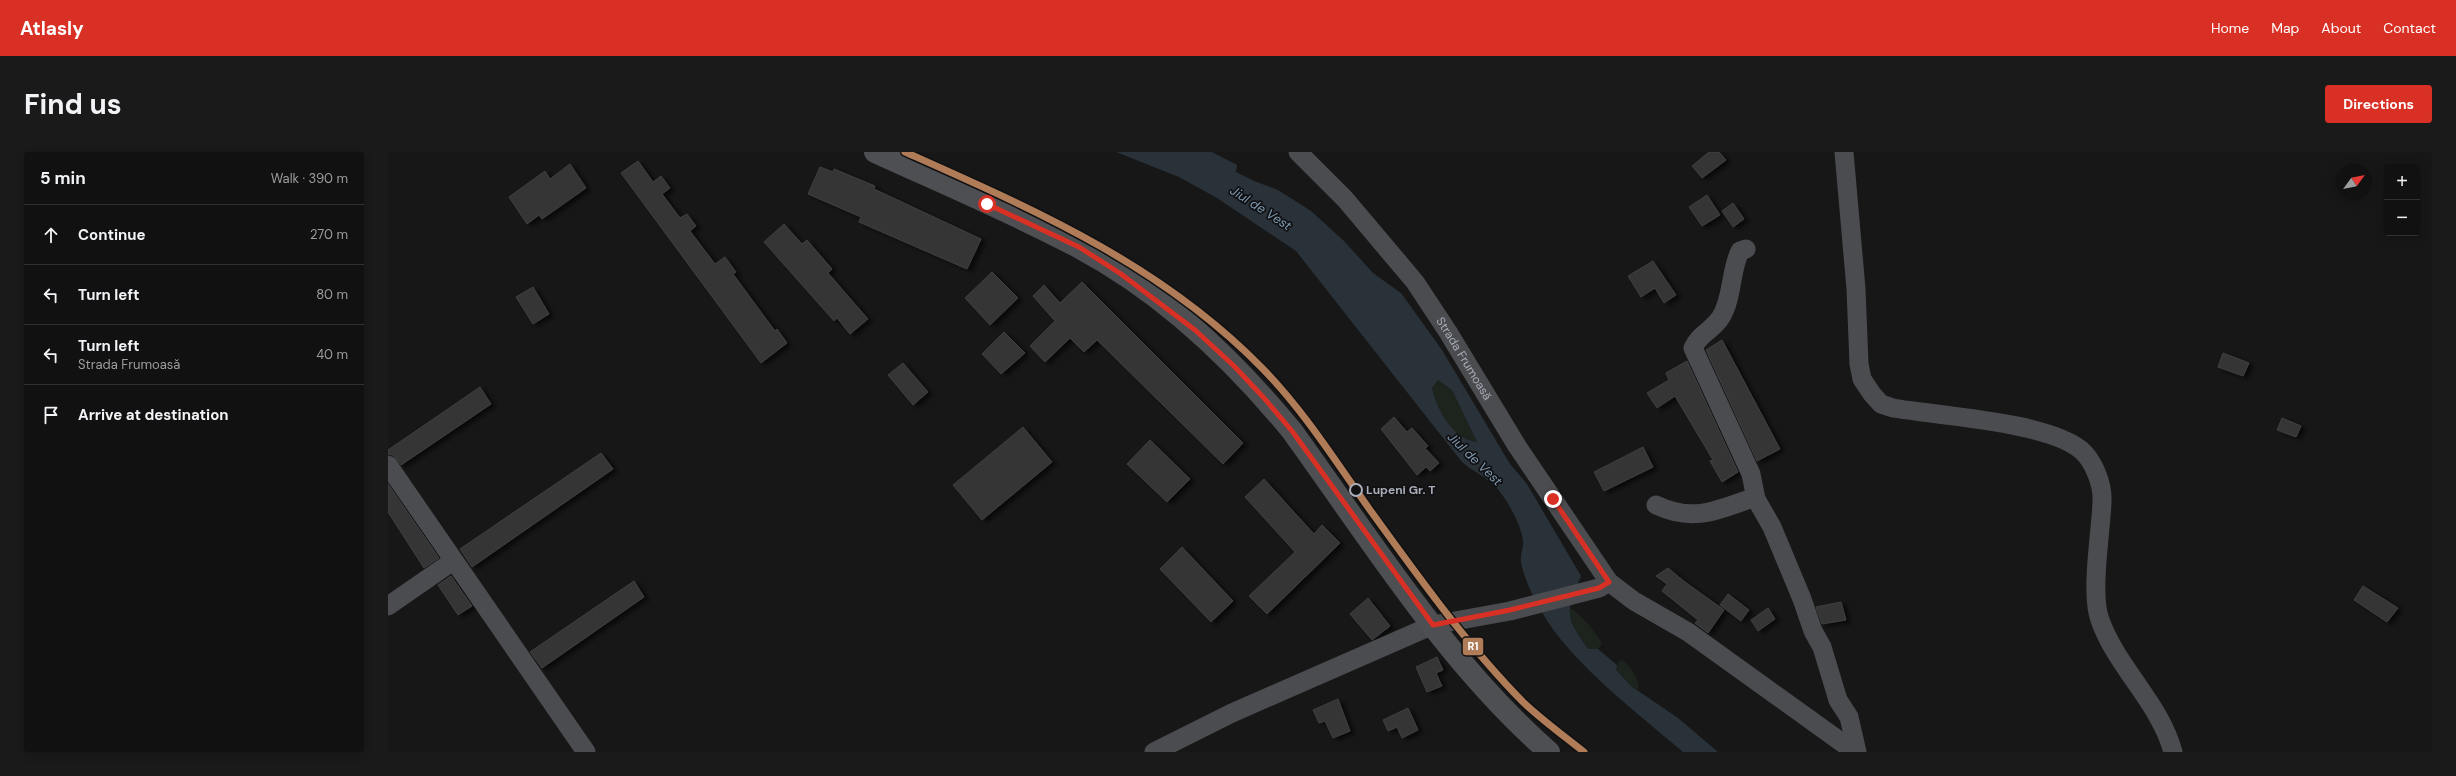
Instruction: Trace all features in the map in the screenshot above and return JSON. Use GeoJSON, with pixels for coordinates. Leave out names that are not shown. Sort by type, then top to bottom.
{"type":"FeatureCollection","features":[{"type":"Feature","properties":{"kind":"main road"},"geometry":{"type":"LineString","coordinates":[[875,152],[1079,247],[1156,299],[1195,330],[1264,398],[1292,431],[1433,625],[1496,701],[1549,752]]}},
{"type":"Feature","properties":{"kind":"street","name":"Strada Frumoasă"},"geometry":{"type":"LineString","coordinates":[[1298,152],[1345,199],[1415,282],[1448,332],[1516,446],[1604,585],[1688,632],[1856,752]]}},
{"type":"Feature","properties":{"kind":"street"},"geometry":{"type":"LineString","coordinates":[[1844,152],[1856,289],[1859,364],[1862,379],[1881,404],[1893,408],[2051,433],[2082,450],[2092,463],[2098,479],[2102,501],[2097,602],[2099,619],[2111,645],[2162,722],[2173,752]]}},
{"type":"Feature","properties":{"kind":"street"},"geometry":{"type":"LineString","coordinates":[[1746,249],[1740,251],[1734,264],[1722,316],[1714,326],[1696,340],[1693,348],[1751,474],[1755,497],[1772,527],[1802,599],[1813,631],[1822,647],[1838,700],[1849,717],[1856,752]]}},
{"type":"Feature","properties":{"kind":"street"},"geometry":{"type":"LineString","coordinates":[[388,465],[586,752]]}},
{"type":"Feature","properties":{"kind":"street"},"geometry":{"type":"LineString","coordinates":[[1656,505],[1683,515],[1697,515],[1755,497]]}},
{"type":"Feature","properties":{"kind":"street"},"geometry":{"type":"LineString","coordinates":[[388,606],[453,561]]}},
{"type":"Feature","properties":{"kind":"street"},"geometry":{"type":"LineString","coordinates":[[1154,752],[1232,713],[1433,625],[1510,610],[1604,585]]}},
{"type":"Feature","properties":{"kind":"shaded area"},"geometry":{"type":"Polygon","coordinates":[[[1438,380],[1452,390],[1477,442],[1468,440],[1461,436],[1447,422],[1434,397],[1432,388],[1438,380]]]}},
{"type":"Feature","properties":{"kind":"shaded area"},"geometry":{"type":"Polygon","coordinates":[[[1568,607],[1583,618],[1595,632],[1602,643],[1598,649],[1588,649],[1575,629],[1568,607]]]}},
{"type":"Feature","properties":{"kind":"shaded area"},"geometry":{"type":"Polygon","coordinates":[[[1622,660],[1634,673],[1639,686],[1638,690],[1631,686],[1616,670],[1619,661],[1622,660]]]}},
{"type":"Feature","properties":{"kind":"water","name":"Jiul de Vest"},"geometry":{"type":"Polygon","coordinates":[[[1116,152],[1212,152],[1237,165],[1236,172],[1278,190],[1311,211],[1344,241],[1373,273],[1401,293],[1442,350],[1510,464],[1527,484],[1581,576],[1570,606],[1571,621],[1580,638],[1588,649],[1598,649],[1617,665],[1616,670],[1631,686],[1678,718],[1718,752],[1683,752],[1629,707],[1575,656],[1548,622],[1525,578],[1521,562],[1523,543],[1520,527],[1503,496],[1483,476],[1462,462],[1296,251],[1217,198],[1179,177],[1116,152]],[[1438,380],[1432,388],[1434,397],[1447,422],[1461,436],[1468,440],[1477,442],[1452,390],[1438,380]]]}},
{"type":"Feature","properties":{"kind":"building"},"geometry":{"type":"Polygon","coordinates":[[[1709,152],[1719,152],[1726,160],[1702,178],[1692,166],[1709,152]]]}},
{"type":"Feature","properties":{"kind":"building"},"geometry":{"type":"Polygon","coordinates":[[[638,161],[653,182],[661,176],[670,188],[662,194],[680,218],[687,214],[696,226],[690,231],[715,264],[725,257],[736,272],[733,274],[775,331],[777,329],[787,343],[761,363],[621,173],[638,161]]]}},
{"type":"Feature","properties":{"kind":"building"},"geometry":{"type":"Polygon","coordinates":[[[570,164],[586,188],[542,219],[539,215],[527,224],[509,197],[545,171],[550,179],[570,164]]]}},
{"type":"Feature","properties":{"kind":"building"},"geometry":{"type":"Polygon","coordinates":[[[820,167],[833,172],[834,169],[875,186],[874,189],[981,239],[967,269],[859,222],[861,217],[808,194],[820,167]]]}},
{"type":"Feature","properties":{"kind":"building"},"geometry":{"type":"Polygon","coordinates":[[[1707,195],[1720,215],[1702,226],[1689,207],[1707,195]]]}},
{"type":"Feature","properties":{"kind":"building"},"geometry":{"type":"Polygon","coordinates":[[[1733,203],[1744,219],[1733,227],[1722,211],[1733,203]]]}},
{"type":"Feature","properties":{"kind":"building"},"geometry":{"type":"Polygon","coordinates":[[[784,224],[802,244],[807,240],[832,269],[828,273],[868,319],[850,334],[837,318],[834,321],[764,242],[784,224]]]}},
{"type":"Feature","properties":{"kind":"building"},"geometry":{"type":"Polygon","coordinates":[[[1653,261],[1676,295],[1664,303],[1655,288],[1641,297],[1628,276],[1653,261]]]}},
{"type":"Feature","properties":{"kind":"building"},"geometry":{"type":"Polygon","coordinates":[[[992,272],[1018,298],[990,325],[965,298],[992,272]]]}},
{"type":"Feature","properties":{"kind":"building"},"geometry":{"type":"Polygon","coordinates":[[[1082,282],[1243,443],[1223,464],[1097,340],[1084,352],[1070,338],[1045,362],[1030,346],[1055,321],[1033,296],[1044,285],[1060,303],[1082,282]]]}},
{"type":"Feature","properties":{"kind":"building"},"geometry":{"type":"Polygon","coordinates":[[[533,287],[549,314],[533,324],[516,297],[533,287]]]}},
{"type":"Feature","properties":{"kind":"building"},"geometry":{"type":"Polygon","coordinates":[[[1004,332],[1025,353],[1001,374],[982,354],[1004,332]]]}},
{"type":"Feature","properties":{"kind":"building"},"geometry":{"type":"Polygon","coordinates":[[[1722,340],[1780,449],[1757,461],[1706,350],[1722,340]]]}},
{"type":"Feature","properties":{"kind":"building"},"geometry":{"type":"Polygon","coordinates":[[[2223,353],[2249,363],[2243,376],[2218,367],[2223,353]]]}},
{"type":"Feature","properties":{"kind":"building"},"geometry":{"type":"Polygon","coordinates":[[[1687,361],[1738,472],[1722,482],[1710,461],[1713,460],[1675,396],[1657,408],[1647,393],[1669,380],[1666,373],[1687,361]]]}},
{"type":"Feature","properties":{"kind":"building"},"geometry":{"type":"Polygon","coordinates":[[[903,363],[928,392],[913,405],[888,375],[903,363]]]}},
{"type":"Feature","properties":{"kind":"building"},"geometry":{"type":"Polygon","coordinates":[[[480,387],[491,404],[401,465],[393,455],[388,454],[388,450],[480,387]]]}},
{"type":"Feature","properties":{"kind":"building"},"geometry":{"type":"Polygon","coordinates":[[[1394,417],[1407,432],[1412,428],[1428,446],[1425,448],[1439,463],[1430,471],[1426,467],[1417,475],[1381,429],[1394,417]]]}},
{"type":"Feature","properties":{"kind":"building"},"geometry":{"type":"Polygon","coordinates":[[[2282,418],[2301,426],[2296,437],[2277,430],[2282,418]]]}},
{"type":"Feature","properties":{"kind":"building"},"geometry":{"type":"Polygon","coordinates":[[[1023,427],[1052,462],[982,520],[953,485],[1023,427]]]}},
{"type":"Feature","properties":{"kind":"building"},"geometry":{"type":"Polygon","coordinates":[[[1150,440],[1190,479],[1167,502],[1127,464],[1150,440]]]}},
{"type":"Feature","properties":{"kind":"building"},"geometry":{"type":"Polygon","coordinates":[[[1643,447],[1653,467],[1604,491],[1594,472],[1643,447]]]}},
{"type":"Feature","properties":{"kind":"building"},"geometry":{"type":"Polygon","coordinates":[[[601,453],[613,469],[472,567],[460,549],[601,453]]]}},
{"type":"Feature","properties":{"kind":"building"},"geometry":{"type":"Polygon","coordinates":[[[1264,479],[1314,534],[1322,525],[1340,543],[1267,614],[1249,596],[1295,552],[1245,497],[1264,479]]]}},
{"type":"Feature","properties":{"kind":"building"},"geometry":{"type":"Polygon","coordinates":[[[388,484],[439,558],[424,568],[388,512],[388,484]]]}},
{"type":"Feature","properties":{"kind":"building"},"geometry":{"type":"Polygon","coordinates":[[[1182,547],[1233,601],[1211,622],[1160,569],[1182,547]]]}},
{"type":"Feature","properties":{"kind":"building"},"geometry":{"type":"Polygon","coordinates":[[[1668,568],[1724,610],[1708,633],[1695,623],[1698,620],[1662,591],[1667,584],[1656,576],[1668,568]]]}},
{"type":"Feature","properties":{"kind":"building"},"geometry":{"type":"Polygon","coordinates":[[[451,576],[472,606],[458,615],[438,585],[451,576]]]}},
{"type":"Feature","properties":{"kind":"building"},"geometry":{"type":"Polygon","coordinates":[[[634,581],[644,597],[542,668],[530,652],[634,581]]]}},
{"type":"Feature","properties":{"kind":"building"},"geometry":{"type":"Polygon","coordinates":[[[2363,586],[2398,608],[2387,622],[2354,600],[2363,586]]]}},
{"type":"Feature","properties":{"kind":"building"},"geometry":{"type":"Polygon","coordinates":[[[1728,594],[1749,610],[1741,621],[1720,605],[1728,594]]]}},
{"type":"Feature","properties":{"kind":"building"},"geometry":{"type":"Polygon","coordinates":[[[1368,598],[1390,626],[1372,640],[1350,614],[1368,598]]]}},
{"type":"Feature","properties":{"kind":"building"},"geometry":{"type":"Polygon","coordinates":[[[1841,602],[1846,620],[1822,624],[1816,607],[1841,602]]]}},
{"type":"Feature","properties":{"kind":"building"},"geometry":{"type":"Polygon","coordinates":[[[1768,608],[1775,619],[1758,631],[1751,620],[1768,608]]]}},
{"type":"Feature","properties":{"kind":"building"},"geometry":{"type":"Polygon","coordinates":[[[1437,657],[1443,670],[1436,673],[1442,686],[1427,692],[1416,667],[1437,657]]]}},
{"type":"Feature","properties":{"kind":"building"},"geometry":{"type":"Polygon","coordinates":[[[1338,699],[1350,731],[1333,738],[1325,721],[1319,723],[1313,710],[1338,699]]]}},
{"type":"Feature","properties":{"kind":"building"},"geometry":{"type":"Polygon","coordinates":[[[1408,708],[1418,730],[1402,738],[1397,727],[1388,731],[1383,720],[1408,708]]]}},
{"type":"Feature","properties":{"kind":"transit line","name":"R1"},"geometry":{"type":"LineString","coordinates":[[905,152],[1002,196],[1095,243],[1140,270],[1183,299],[1224,332],[1263,369],[1306,419],[1424,584],[1482,657],[1523,702],[1545,722],[1584,752]]}},
{"type":"Feature","properties":{"kind":"place","name":"Lupeni Gr. T"},"geometry":{"type":"Point","coordinates":[1356,490]}},
{"type":"Feature","properties":{"kind":"route"},"geometry":{"type":"LineString","coordinates":[[987,204],[1079,247],[1121,274],[1195,330],[1234,366],[1292,431],[1433,625],[1466,620],[1510,610],[1599,588],[1609,582],[1553,499]]}}]}
